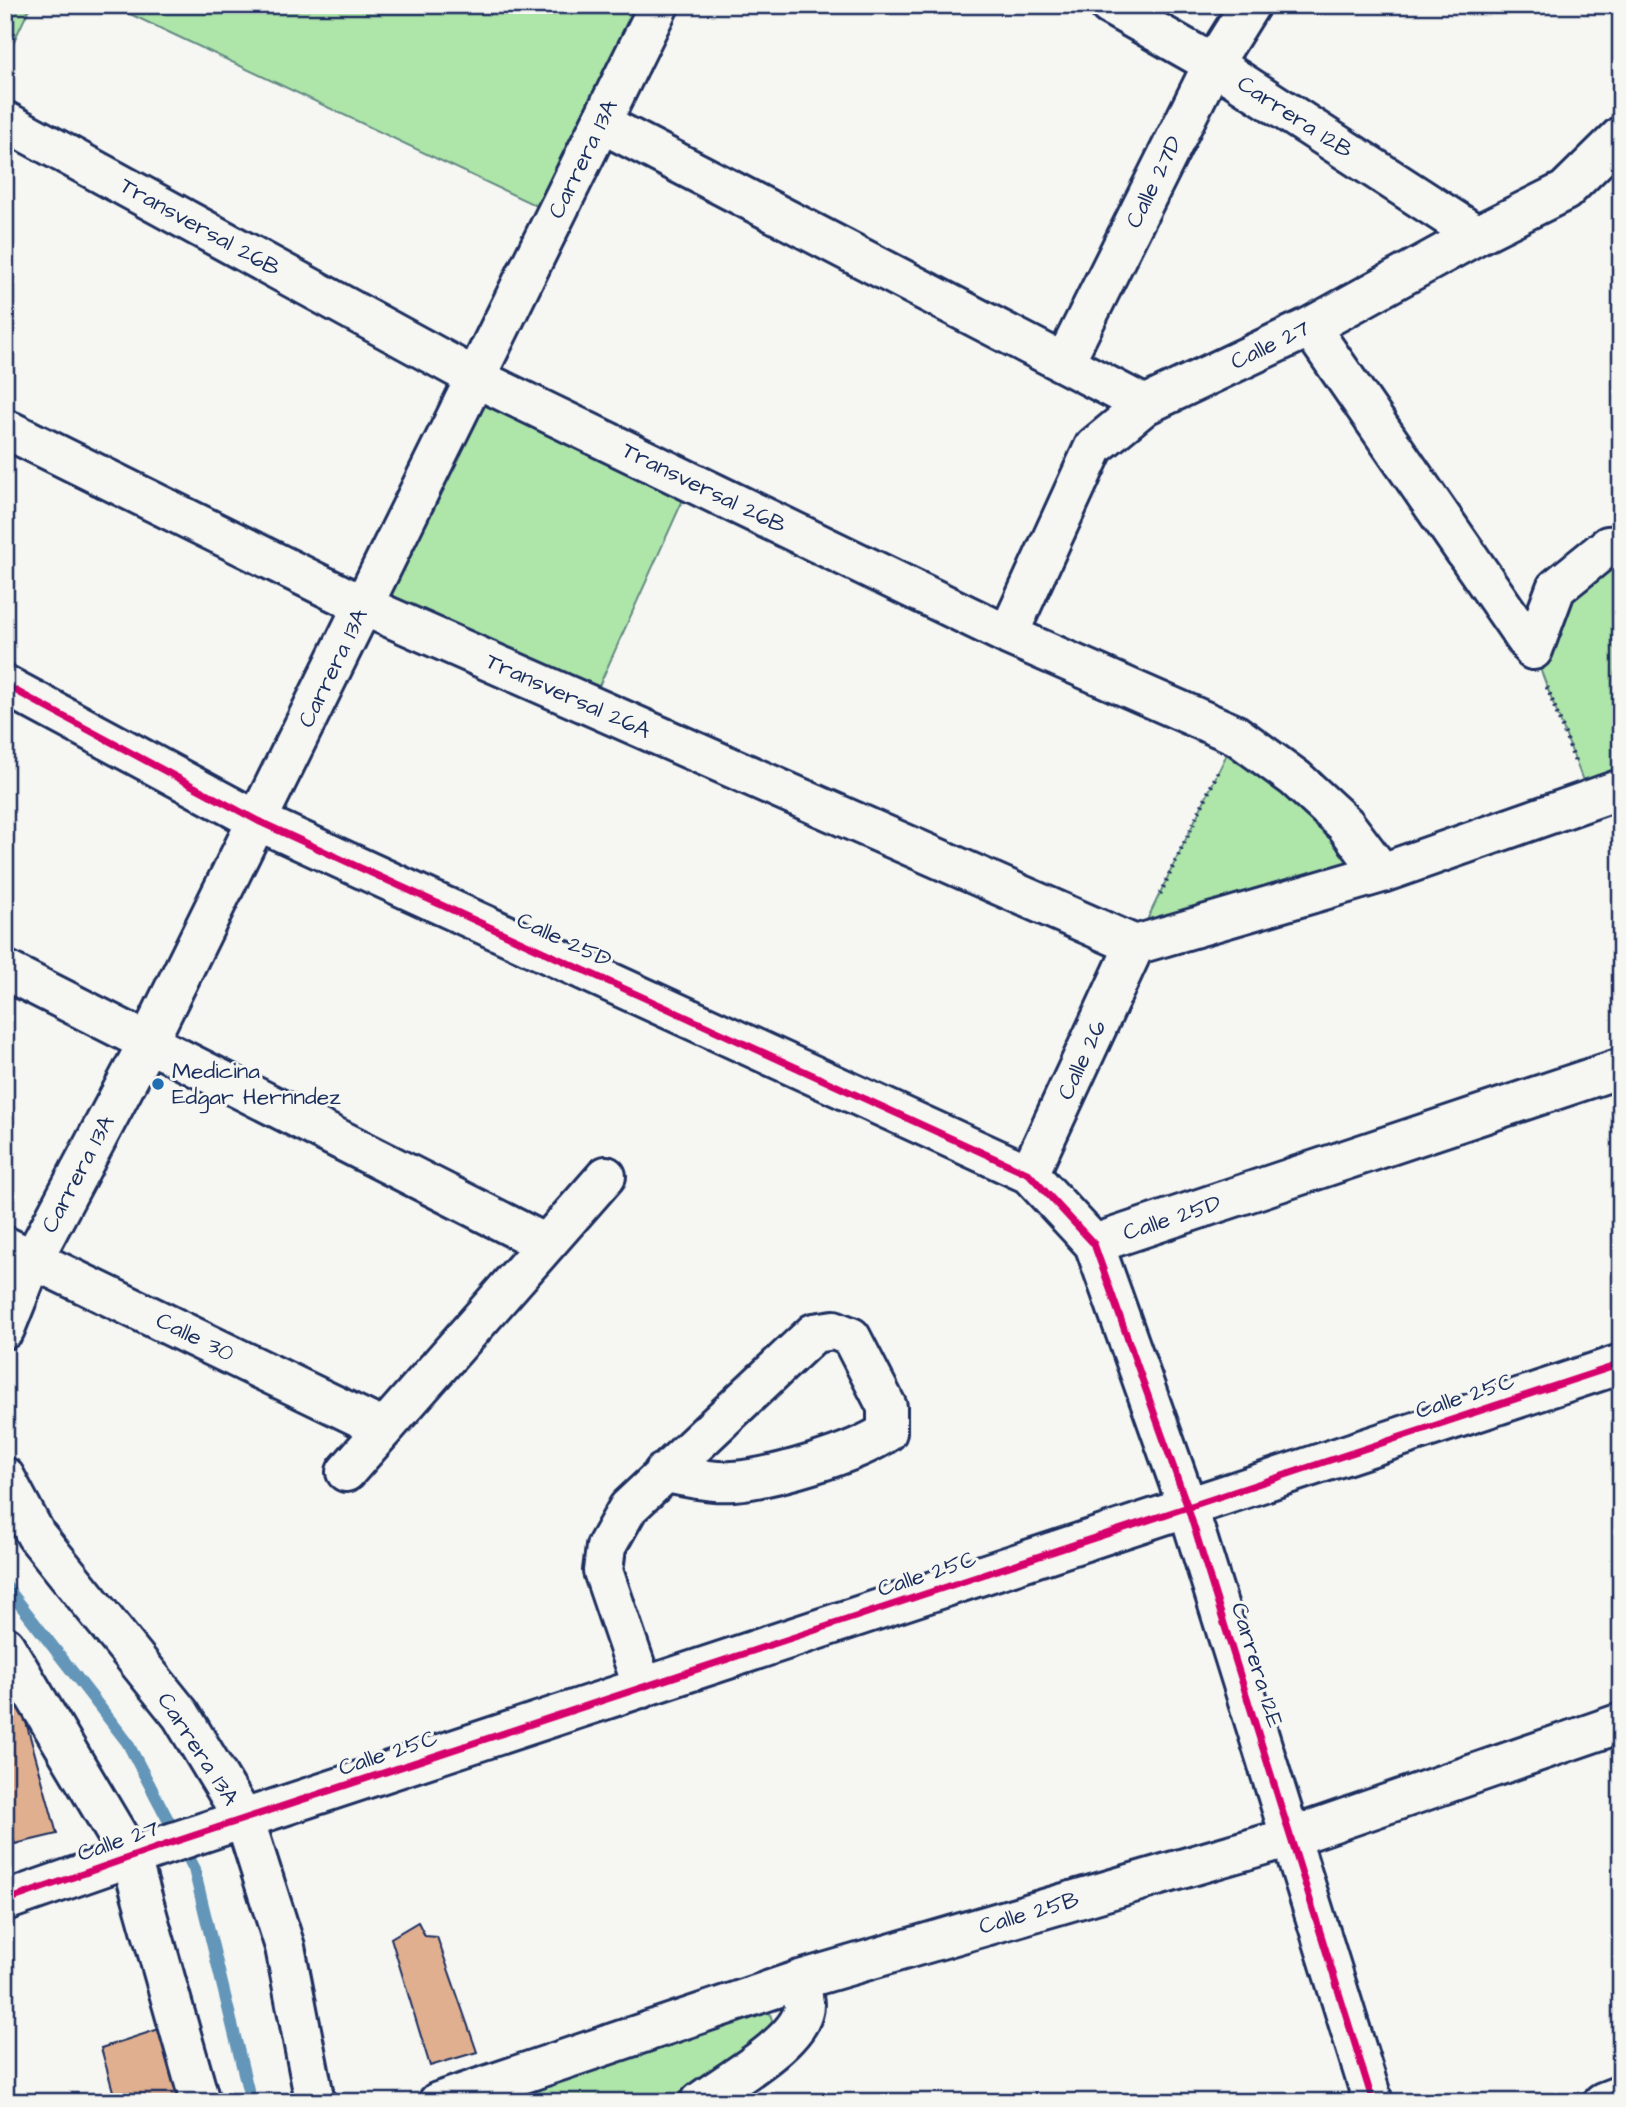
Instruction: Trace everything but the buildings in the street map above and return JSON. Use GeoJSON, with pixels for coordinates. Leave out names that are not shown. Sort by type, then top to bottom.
{"type":"FeatureCollection","features":[{"type":"Feature","properties":{"kind":"street","name":"Carrera 13A"},"geometry":{"type":"LineString","coordinates":[[5,1329],[19,1253],[147,1044],[659,5]]}},
{"type":"Feature","properties":{"kind":"street","name":"Carrera 12B"},"geometry":{"type":"LineString","coordinates":[[1109,5],[1213,64],[1477,235]]}},
{"type":"Feature","properties":{"kind":"street","name":"Calle 27D"},"geometry":{"type":"LineString","coordinates":[[1064,363],[1213,64],[1251,5]]}},
{"type":"Feature","properties":{"kind":"street","name":"Transversal 26B"},"geometry":{"type":"LineString","coordinates":[[5,121],[476,378],[1008,635],[1236,735],[1295,778],[1345,824],[1382,873]]}},
{"type":"Feature","properties":{"kind":"street"},"geometry":{"type":"LineString","coordinates":[[601,123],[1145,405]]}},
{"type":"Feature","properties":{"kind":"street","name":"Calle 27"},"geometry":{"type":"LineString","coordinates":[[1008,635],[1094,447],[1145,405],[1310,327],[1477,235],[1565,191],[1621,136]]}},
{"type":"Feature","properties":{"kind":"street"},"geometry":{"type":"LineString","coordinates":[[1310,327],[1533,650]]}},
{"type":"Feature","properties":{"kind":"street","name":"Transversal 26A"},"geometry":{"type":"LineString","coordinates":[[10,430],[364,606],[1135,945]]}},
{"type":"Feature","properties":{"kind":"street"},"geometry":{"type":"LineString","coordinates":[[1533,650],[1556,588],[1608,546],[1621,545]]}},
{"type":"Feature","properties":{"kind":"street","name":"Calle 25D"},"geometry":{"type":"LineString","coordinates":[[5,685],[258,821],[1029,1174],[1094,1244],[1621,1068]]}},
{"type":"Feature","properties":{"kind":"street"},"geometry":{"type":"LineString","coordinates":[[1135,945],[1382,873],[1605,794]]}},
{"type":"Feature","properties":{"kind":"street","name":"Calle 26"},"geometry":{"type":"LineString","coordinates":[[1029,1174],[1135,945]]}},
{"type":"Feature","properties":{"kind":"street"},"geometry":{"type":"LineString","coordinates":[[5,970],[546,1244]]}},
{"type":"Feature","properties":{"kind":"street"},"geometry":{"type":"LineString","coordinates":[[346,1472],[606,1176]]}},
{"type":"Feature","properties":{"kind":"street","name":"Carrera 12E"},"geometry":{"type":"LineString","coordinates":[[1094,1244],[1188,1508],[1373,2102]]}},
{"type":"Feature","properties":{"kind":"street","name":"Calle 30"},"geometry":{"type":"LineString","coordinates":[[19,1253],[384,1429]]}},
{"type":"Feature","properties":{"kind":"street"},"geometry":{"type":"LineString","coordinates":[[643,1688],[603,1571],[606,1547],[628,1508],[663,1473],[814,1332],[834,1330],[851,1338],[887,1407],[887,1432],[872,1443],[766,1476],[730,1481],[663,1473]]}},
{"type":"Feature","properties":{"kind":"street","name":"Calle 25C"},"geometry":{"type":"LineString","coordinates":[[229,1826],[1621,1364]]}},
{"type":"Feature","properties":{"kind":"street","name":"Carrera 13A"},"geometry":{"type":"LineString","coordinates":[[5,1477],[36,1535],[181,1715],[285,1947],[315,2102]]}},
{"type":"Feature","properties":{"kind":"street"},"geometry":{"type":"LineString","coordinates":[[5,1646],[148,1851],[200,2102]]}},
{"type":"Feature","properties":{"kind":"street","name":"Calle 25B"},"geometry":{"type":"LineString","coordinates":[[438,2102],[800,1980],[1290,1837],[1621,1723]]}},
{"type":"Feature","properties":{"kind":"street","name":"Calle 27"},"geometry":{"type":"LineString","coordinates":[[5,1901],[229,1826]]}},
{"type":"Feature","properties":{"kind":"street"},"geometry":{"type":"LineString","coordinates":[[700,2102],[798,2026],[805,2009],[800,1980]]}},
{"type":"Feature","properties":{"kind":"street"},"geometry":{"type":"LineString","coordinates":[[1603,2102],[1621,2095]]}},
{"type":"Feature","properties":{"kind":"path"},"geometry":{"type":"LineString","coordinates":[[1533,650],[1605,794]]}},
{"type":"Feature","properties":{"kind":"path"},"geometry":{"type":"LineString","coordinates":[[1135,945],[1236,735]]}},
{"type":"Feature","properties":{"kind":"green space"},"geometry":{"type":"Polygon","coordinates":[[[5,5],[31,5],[5,60],[5,5]]]}},
{"type":"Feature","properties":{"kind":"green space"},"geometry":{"type":"Polygon","coordinates":[[[111,5],[667,5],[556,215],[111,5]]]}},
{"type":"Feature","properties":{"kind":"green space"},"geometry":{"type":"Polygon","coordinates":[[[476,378],[691,482],[590,706],[364,606],[476,378]]]}},
{"type":"Feature","properties":{"kind":"green space"},"geometry":{"type":"Polygon","coordinates":[[[1621,545],[1621,789],[1590,799],[1533,650],[1556,588],[1621,545]]]}},
{"type":"Feature","properties":{"kind":"green space"},"geometry":{"type":"Polygon","coordinates":[[[1236,735],[1382,873],[1135,945],[1236,735]]]}},
{"type":"Feature","properties":{"kind":"green space"},"geometry":{"type":"Polygon","coordinates":[[[765,1998],[777,2036],[690,2102],[443,2102],[765,1998]]]}},
{"type":"Feature","properties":{"kind":"waterway"},"geometry":{"type":"LineString","coordinates":[[5,1585],[127,1742],[194,1869],[251,2102]]}},
{"type":"Feature","properties":{"kind":"cycle path"},"geometry":{"type":"LineString","coordinates":[[5,685],[258,821],[1029,1174],[1094,1244],[1188,1508],[1373,2102]]}},
{"type":"Feature","properties":{"kind":"cycle path"},"geometry":{"type":"LineString","coordinates":[[5,1901],[165,1845],[1621,1364]]}},
{"type":"Feature","properties":{"kind":"place","name":"Medicina Edgar Hernndez"},"geometry":{"type":"Point","coordinates":[158,1084]}}]}
